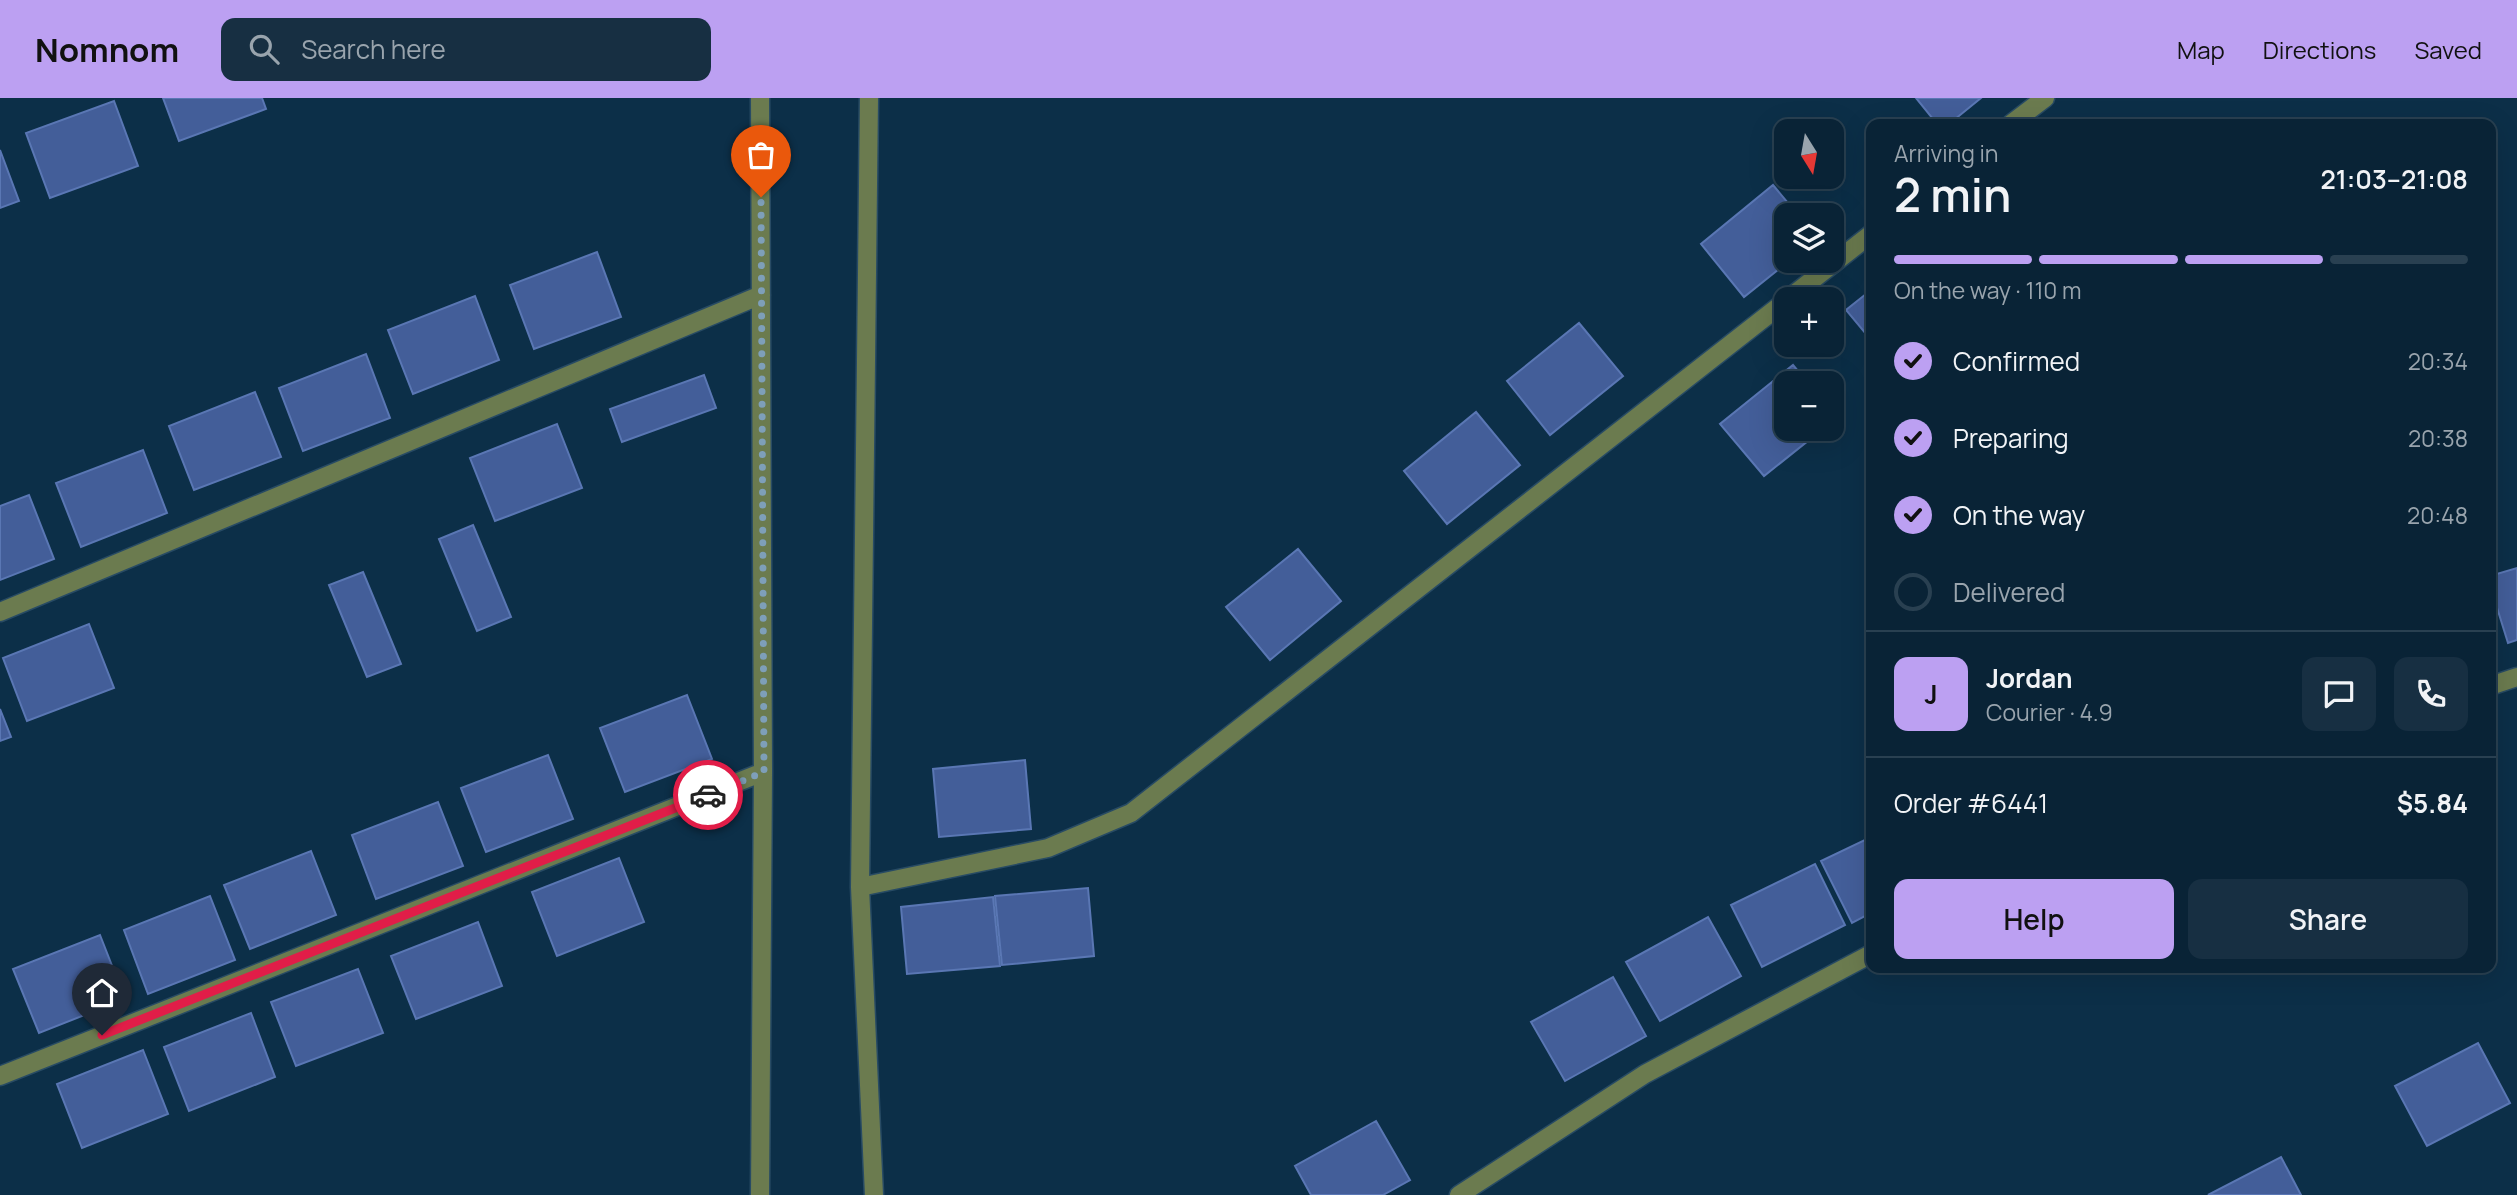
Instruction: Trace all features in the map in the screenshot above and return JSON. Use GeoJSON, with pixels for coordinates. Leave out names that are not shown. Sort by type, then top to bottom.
{"type":"FeatureCollection","features":[{"type":"Feature","properties":{"kind":"street"},"geometry":{"type":"LineString","coordinates":[[760,98],[764,772],[760,1195]]}},
{"type":"Feature","properties":{"kind":"street"},"geometry":{"type":"LineString","coordinates":[[869,98],[860,887],[874,1195]]}},
{"type":"Feature","properties":{"kind":"street"},"geometry":{"type":"LineString","coordinates":[[2018,119],[2045,98]]}},
{"type":"Feature","properties":{"kind":"street"},"geometry":{"type":"LineString","coordinates":[[1804,287],[1866,238]]}},
{"type":"Feature","properties":{"kind":"street"},"geometry":{"type":"LineString","coordinates":[[0,612],[761,295]]}},
{"type":"Feature","properties":{"kind":"street"},"geometry":{"type":"LineString","coordinates":[[860,887],[1048,848],[1131,813],[1774,310]]}},
{"type":"Feature","properties":{"kind":"street"},"geometry":{"type":"LineString","coordinates":[[2496,684],[2517,677]]}},
{"type":"Feature","properties":{"kind":"street"},"geometry":{"type":"LineString","coordinates":[[0,1076],[764,772]]}},
{"type":"Feature","properties":{"kind":"street"},"geometry":{"type":"LineString","coordinates":[[1459,1195],[1645,1074],[1866,957]]}},
{"type":"Feature","properties":{"kind":"building"},"geometry":{"type":"Polygon","coordinates":[[[163,98],[262,98],[266,109],[179,141],[163,98]]]}},
{"type":"Feature","properties":{"kind":"building"},"geometry":{"type":"Polygon","coordinates":[[[1916,98],[1981,98],[1955,119],[1933,119],[1916,98]]]}},
{"type":"Feature","properties":{"kind":"building"},"geometry":{"type":"Polygon","coordinates":[[[114,101],[138,166],[50,198],[26,133],[114,101]]]}},
{"type":"Feature","properties":{"kind":"building"},"geometry":{"type":"Polygon","coordinates":[[[0,150],[19,201],[0,208],[0,150]]]}},
{"type":"Feature","properties":{"kind":"building"},"geometry":{"type":"Polygon","coordinates":[[[1773,185],[1788,203],[1774,203],[1774,273],[1744,297],[1701,244],[1773,185]]]}},
{"type":"Feature","properties":{"kind":"building"},"geometry":{"type":"Polygon","coordinates":[[[597,252],[621,317],[534,349],[510,285],[597,252]]]}},
{"type":"Feature","properties":{"kind":"building"},"geometry":{"type":"Polygon","coordinates":[[[1866,294],[1866,334],[1846,310],[1866,294]]]}},
{"type":"Feature","properties":{"kind":"building"},"geometry":{"type":"Polygon","coordinates":[[[475,296],[499,360],[413,394],[388,330],[475,296]]]}},
{"type":"Feature","properties":{"kind":"building"},"geometry":{"type":"Polygon","coordinates":[[[1579,323],[1623,376],[1550,435],[1507,381],[1579,323]]]}},
{"type":"Feature","properties":{"kind":"building"},"geometry":{"type":"Polygon","coordinates":[[[366,354],[390,418],[303,451],[279,388],[366,354]]]}},
{"type":"Feature","properties":{"kind":"building"},"geometry":{"type":"Polygon","coordinates":[[[1793,365],[1798,371],[1786,371],[1793,365]]]}},
{"type":"Feature","properties":{"kind":"building"},"geometry":{"type":"Polygon","coordinates":[[[704,375],[716,408],[622,442],[610,409],[704,375]]]}},
{"type":"Feature","properties":{"kind":"building"},"geometry":{"type":"Polygon","coordinates":[[[1774,380],[1774,441],[1808,441],[1764,476],[1720,424],[1774,380]]]}},
{"type":"Feature","properties":{"kind":"building"},"geometry":{"type":"Polygon","coordinates":[[[255,392],[281,457],[194,490],[169,426],[255,392]]]}},
{"type":"Feature","properties":{"kind":"building"},"geometry":{"type":"Polygon","coordinates":[[[1476,412],[1520,465],[1447,524],[1404,471],[1476,412]]]}},
{"type":"Feature","properties":{"kind":"building"},"geometry":{"type":"Polygon","coordinates":[[[557,424],[582,488],[495,521],[470,458],[557,424]]]}},
{"type":"Feature","properties":{"kind":"building"},"geometry":{"type":"Polygon","coordinates":[[[143,450],[167,513],[81,547],[56,483],[143,450]]]}},
{"type":"Feature","properties":{"kind":"building"},"geometry":{"type":"Polygon","coordinates":[[[29,495],[54,559],[0,580],[0,506],[29,495]]]}},
{"type":"Feature","properties":{"kind":"building"},"geometry":{"type":"Polygon","coordinates":[[[473,525],[511,617],[477,631],[439,539],[473,525]]]}},
{"type":"Feature","properties":{"kind":"building"},"geometry":{"type":"Polygon","coordinates":[[[1298,549],[1341,601],[1270,660],[1226,607],[1298,549]]]}},
{"type":"Feature","properties":{"kind":"building"},"geometry":{"type":"Polygon","coordinates":[[[2517,568],[2517,640],[2508,643],[2496,604],[2496,574],[2517,568]]]}},
{"type":"Feature","properties":{"kind":"building"},"geometry":{"type":"Polygon","coordinates":[[[363,572],[401,664],[367,677],[329,585],[363,572]]]}},
{"type":"Feature","properties":{"kind":"building"},"geometry":{"type":"Polygon","coordinates":[[[89,624],[114,688],[27,721],[3,658],[89,624]]]}},
{"type":"Feature","properties":{"kind":"building"},"geometry":{"type":"Polygon","coordinates":[[[687,695],[712,759],[625,792],[600,728],[687,695]]]}},
{"type":"Feature","properties":{"kind":"building"},"geometry":{"type":"Polygon","coordinates":[[[0,709],[11,737],[0,741],[0,709]]]}},
{"type":"Feature","properties":{"kind":"building"},"geometry":{"type":"Polygon","coordinates":[[[548,755],[573,819],[486,852],[461,788],[548,755]]]}},
{"type":"Feature","properties":{"kind":"building"},"geometry":{"type":"Polygon","coordinates":[[[1025,760],[1031,829],[939,837],[933,769],[1025,760]]]}},
{"type":"Feature","properties":{"kind":"building"},"geometry":{"type":"Polygon","coordinates":[[[438,802],[463,866],[376,899],[352,835],[438,802]]]}},
{"type":"Feature","properties":{"kind":"building"},"geometry":{"type":"Polygon","coordinates":[[[1866,839],[1866,916],[1852,923],[1821,861],[1866,839]]]}},
{"type":"Feature","properties":{"kind":"building"},"geometry":{"type":"Polygon","coordinates":[[[311,851],[336,915],[250,949],[224,885],[311,851]]]}},
{"type":"Feature","properties":{"kind":"building"},"geometry":{"type":"Polygon","coordinates":[[[619,858],[644,922],[557,956],[532,892],[619,858]]]}},
{"type":"Feature","properties":{"kind":"building"},"geometry":{"type":"Polygon","coordinates":[[[1815,864],[1845,925],[1762,967],[1731,905],[1815,864]]]}},
{"type":"Feature","properties":{"kind":"building"},"geometry":{"type":"Polygon","coordinates":[[[1088,888],[1094,956],[1002,965],[995,896],[1088,888]]]}},
{"type":"Feature","properties":{"kind":"building"},"geometry":{"type":"Polygon","coordinates":[[[210,896],[235,960],[148,994],[124,930],[210,896]]]}},
{"type":"Feature","properties":{"kind":"building"},"geometry":{"type":"Polygon","coordinates":[[[993,897],[1000,966],[907,974],[901,907],[993,897]]]}},
{"type":"Feature","properties":{"kind":"building"},"geometry":{"type":"Polygon","coordinates":[[[1708,917],[1741,976],[1660,1021],[1626,962],[1708,917]]]}},
{"type":"Feature","properties":{"kind":"building"},"geometry":{"type":"Polygon","coordinates":[[[478,922],[502,986],[416,1019],[391,956],[478,922]]]}},
{"type":"Feature","properties":{"kind":"building"},"geometry":{"type":"Polygon","coordinates":[[[100,935],[125,999],[39,1033],[13,969],[100,935]]]}},
{"type":"Feature","properties":{"kind":"building"},"geometry":{"type":"Polygon","coordinates":[[[358,969],[383,1033],[296,1066],[271,1002],[358,969]]]}},
{"type":"Feature","properties":{"kind":"building"},"geometry":{"type":"Polygon","coordinates":[[[1613,977],[1646,1036],[1565,1081],[1531,1022],[1613,977]]]}},
{"type":"Feature","properties":{"kind":"building"},"geometry":{"type":"Polygon","coordinates":[[[251,1013],[275,1077],[189,1111],[164,1047],[251,1013]]]}},
{"type":"Feature","properties":{"kind":"building"},"geometry":{"type":"Polygon","coordinates":[[[2478,1043],[2510,1103],[2427,1146],[2395,1086],[2478,1043]]]}},
{"type":"Feature","properties":{"kind":"building"},"geometry":{"type":"Polygon","coordinates":[[[143,1050],[168,1114],[82,1148],[57,1084],[143,1050]]]}},
{"type":"Feature","properties":{"kind":"building"},"geometry":{"type":"Polygon","coordinates":[[[1376,1121],[1410,1180],[1383,1195],[1311,1195],[1295,1166],[1376,1121]]]}},
{"type":"Feature","properties":{"kind":"building"},"geometry":{"type":"Polygon","coordinates":[[[2281,1157],[2301,1195],[2208,1195],[2281,1157]]]}},
{"type":"Feature","properties":{"kind":"way so far"},"geometry":{"type":"LineString","coordinates":[[708,795],[764,772],[761,197]]}},
{"type":"Feature","properties":{"kind":"route"},"geometry":{"type":"LineString","coordinates":[[102,1035],[708,795]]}}]}
